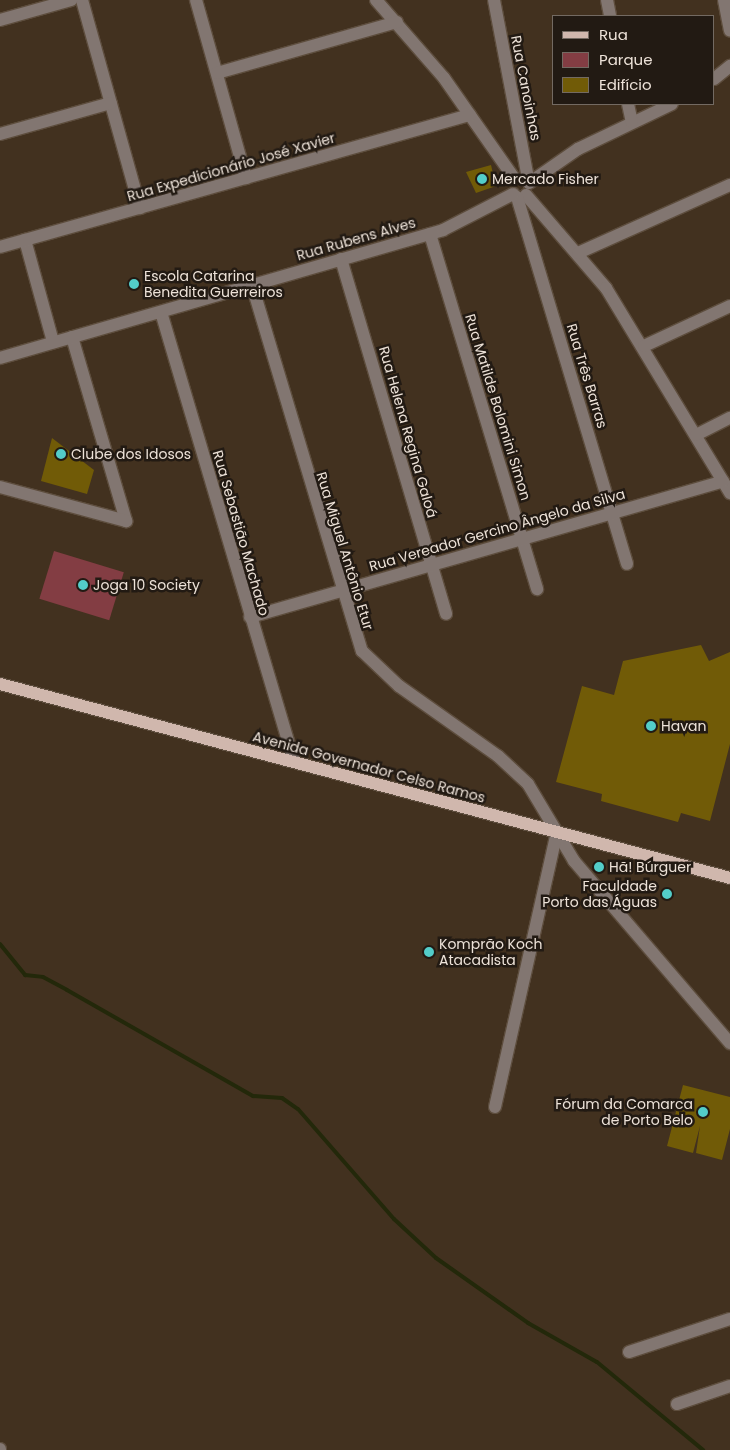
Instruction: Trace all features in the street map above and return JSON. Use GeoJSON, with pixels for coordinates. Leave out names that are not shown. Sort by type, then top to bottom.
{"type":"FeatureCollection","features":[{"type":"Feature","properties":{"kind":"main road","name":"Avenida Governador Celso Ramos"},"geometry":{"type":"LineString","coordinates":[[0,684],[730,878]]}},
{"type":"Feature","properties":{"kind":"street"},"geometry":{"type":"LineString","coordinates":[[0,20],[71,0]]}},
{"type":"Feature","properties":{"kind":"street"},"geometry":{"type":"LineString","coordinates":[[82,0],[140,208]]}},
{"type":"Feature","properties":{"kind":"street"},"geometry":{"type":"LineString","coordinates":[[196,0],[246,178]]}},
{"type":"Feature","properties":{"kind":"street","name":"Rua Canoinhas"},"geometry":{"type":"LineString","coordinates":[[494,0],[521,192]]}},
{"type":"Feature","properties":{"kind":"street"},"geometry":{"type":"LineString","coordinates":[[607,0],[610,15]]}},
{"type":"Feature","properties":{"kind":"street"},"geometry":{"type":"LineString","coordinates":[[724,0],[730,30]]}},
{"type":"Feature","properties":{"kind":"street"},"geometry":{"type":"LineString","coordinates":[[381,3],[470,115],[514,178],[509,186],[521,192],[578,254],[644,346],[730,493]]}},
{"type":"Feature","properties":{"kind":"street"},"geometry":{"type":"LineString","coordinates":[[217,73],[397,22]]}},
{"type":"Feature","properties":{"kind":"street"},"geometry":{"type":"LineString","coordinates":[[715,78],[730,66]]}},
{"type":"Feature","properties":{"kind":"street"},"geometry":{"type":"LineString","coordinates":[[0,134],[111,103]]}},
{"type":"Feature","properties":{"kind":"street"},"geometry":{"type":"LineString","coordinates":[[628,105],[632,124]]}},
{"type":"Feature","properties":{"kind":"street","name":"Rua Rubens Alves"},"geometry":{"type":"LineString","coordinates":[[0,358],[430,234],[521,192],[578,149],[670,105]]}},
{"type":"Feature","properties":{"kind":"street","name":"Rua Expedicionário José Xavier"},"geometry":{"type":"LineString","coordinates":[[0,247],[470,115]]}},
{"type":"Feature","properties":{"kind":"street"},"geometry":{"type":"LineString","coordinates":[[578,254],[730,185]]}},
{"type":"Feature","properties":{"kind":"street","name":"Rua Três Barras"},"geometry":{"type":"LineString","coordinates":[[521,192],[627,564]]}},
{"type":"Feature","properties":{"kind":"street","name":"Rua Matilde Bolomini Simon"},"geometry":{"type":"LineString","coordinates":[[430,234],[537,589]]}},
{"type":"Feature","properties":{"kind":"street"},"geometry":{"type":"LineString","coordinates":[[25,240],[53,342]]}},
{"type":"Feature","properties":{"kind":"street","name":"Rua Helena Regina Galoá"},"geometry":{"type":"LineString","coordinates":[[341,259],[446,614]]}},
{"type":"Feature","properties":{"kind":"street","name":"Rua Miguel Antônio Etur"},"geometry":{"type":"LineString","coordinates":[[252,285],[357,642],[370,660],[514,769],[540,800],[574,861],[730,1043]]}},
{"type":"Feature","properties":{"kind":"street"},"geometry":{"type":"LineString","coordinates":[[644,346],[730,306]]}},
{"type":"Feature","properties":{"kind":"street","name":"Rua Sebastião Machado"},"geometry":{"type":"LineString","coordinates":[[161,312],[294,762]]}},
{"type":"Feature","properties":{"kind":"street"},"geometry":{"type":"LineString","coordinates":[[0,487],[126,521],[72,337]]}},
{"type":"Feature","properties":{"kind":"street"},"geometry":{"type":"LineString","coordinates":[[696,435],[730,418]]}},
{"type":"Feature","properties":{"kind":"street","name":"Rua Vereador Gercino Ângelo da Silva"},"geometry":{"type":"LineString","coordinates":[[250,617],[723,480]]}},
{"type":"Feature","properties":{"kind":"street"},"geometry":{"type":"LineString","coordinates":[[495,1107],[557,832]]}},
{"type":"Feature","properties":{"kind":"street"},"geometry":{"type":"LineString","coordinates":[[629,1352],[730,1319]]}},
{"type":"Feature","properties":{"kind":"street"},"geometry":{"type":"LineString","coordinates":[[677,1404],[730,1386]]}},
{"type":"Feature","properties":{"kind":"green space","name":"Joga 10 Society"},"geometry":{"type":"Polygon","coordinates":[[[54,551],[124,572],[109,620],[39,599],[54,551]]]}},
{"type":"Feature","properties":{"kind":"building","name":"Mercado Fisher"},"geometry":{"type":"Polygon","coordinates":[[[491,165],[496,186],[476,193],[466,172],[491,165]]]}},
{"type":"Feature","properties":{"kind":"building","name":"Clube dos Idosos"},"geometry":{"type":"Polygon","coordinates":[[[52,438],[94,470],[87,494],[41,481],[52,438]]]}},
{"type":"Feature","properties":{"kind":"building","name":"Havan"},"geometry":{"type":"Polygon","coordinates":[[[701,645],[709,661],[730,652],[730,744],[710,821],[681,813],[678,822],[601,801],[602,794],[556,782],[582,686],[614,695],[623,661],[701,645]]]}},
{"type":"Feature","properties":{"kind":"building","name":"Fórum da Comarca de Porto Belo"},"geometry":{"type":"Polygon","coordinates":[[[683,1085],[730,1097],[730,1129],[722,1160],[696,1153],[700,1126],[693,1153],[667,1146],[683,1085]]]}},
{"type":"Feature","properties":{"kind":"waterway"},"geometry":{"type":"LineString","coordinates":[[0,944],[25,975],[43,977],[253,1096],[282,1098],[298,1109],[394,1219],[436,1258],[528,1323],[597,1362],[703,1450]]}},
{"type":"Feature","properties":{"kind":"place","name":"Mercado Fisher"},"geometry":{"type":"Point","coordinates":[482,179]}},
{"type":"Feature","properties":{"kind":"place","name":"Escola Catarina Benedita Guerreiros"},"geometry":{"type":"Point","coordinates":[134,284]}},
{"type":"Feature","properties":{"kind":"place","name":"Clube dos Idosos"},"geometry":{"type":"Point","coordinates":[61,454]}},
{"type":"Feature","properties":{"kind":"place","name":"Joga 10 Society"},"geometry":{"type":"Point","coordinates":[83,585]}},
{"type":"Feature","properties":{"kind":"place","name":"Havan"},"geometry":{"type":"Point","coordinates":[651,726]}},
{"type":"Feature","properties":{"kind":"place","name":"Hã! Búrguer"},"geometry":{"type":"Point","coordinates":[599,867]}},
{"type":"Feature","properties":{"kind":"place","name":"Faculdade Porto das Águas"},"geometry":{"type":"Point","coordinates":[667,894]}},
{"type":"Feature","properties":{"kind":"place","name":"Komprão Koch Atacadista"},"geometry":{"type":"Point","coordinates":[429,952]}},
{"type":"Feature","properties":{"kind":"place","name":"Fórum da Comarca de Porto Belo"},"geometry":{"type":"Point","coordinates":[703,1112]}}]}
